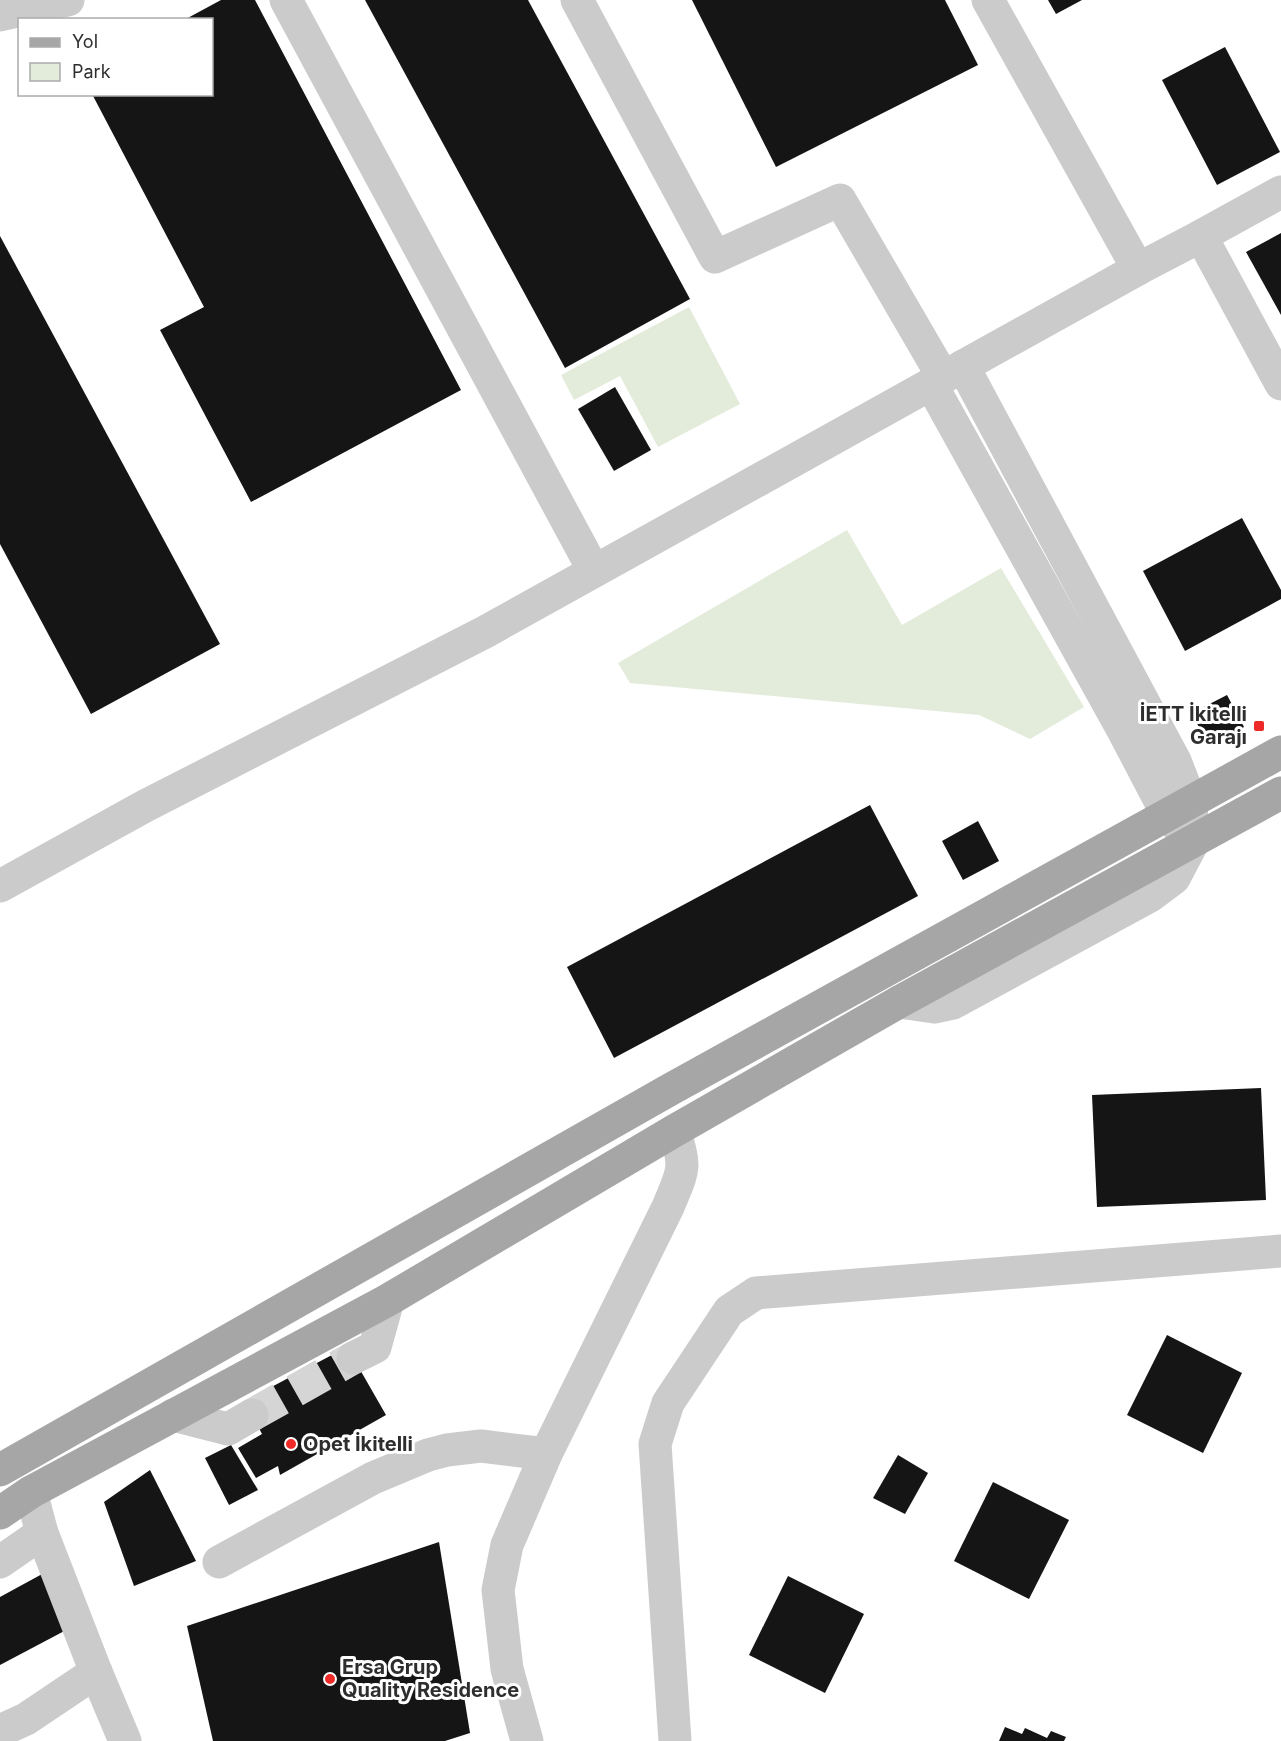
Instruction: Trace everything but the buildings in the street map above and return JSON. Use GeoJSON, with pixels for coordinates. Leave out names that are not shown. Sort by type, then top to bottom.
{"type":"FeatureCollection","features":[{"type":"Feature","properties":{"kind":"main road"},"geometry":{"type":"LineString","coordinates":[[0,1470],[670,1089],[1281,752]]}},
{"type":"Feature","properties":{"kind":"main road"},"geometry":{"type":"LineString","coordinates":[[0,1513],[31,1492],[388,1300],[674,1131],[899,1002],[1281,794]]}},
{"type":"Feature","properties":{"kind":"street"},"geometry":{"type":"LineString","coordinates":[[0,15],[68,0]]}},
{"type":"Feature","properties":{"kind":"street"},"geometry":{"type":"LineString","coordinates":[[286,0],[594,572]]}},
{"type":"Feature","properties":{"kind":"street"},"geometry":{"type":"LineString","coordinates":[[577,0],[716,257],[840,200],[1174,761],[1179,809],[1194,843]]}},
{"type":"Feature","properties":{"kind":"street"},"geometry":{"type":"LineString","coordinates":[[988,0],[1138,269]]}},
{"type":"Feature","properties":{"kind":"street"},"geometry":{"type":"LineString","coordinates":[[0,886],[145,806],[485,632],[1281,192]]}},
{"type":"Feature","properties":{"kind":"street"},"geometry":{"type":"LineString","coordinates":[[1201,236],[1281,384]]}},
{"type":"Feature","properties":{"kind":"street"},"geometry":{"type":"LineString","coordinates":[[526,1741],[507,1669],[498,1590],[507,1545],[546,1454],[668,1208],[683,1168],[682,1152],[674,1131]]}},
{"type":"Feature","properties":{"kind":"street"},"geometry":{"type":"LineString","coordinates":[[675,1741],[655,1444],[668,1403],[729,1311],[756,1293],[1281,1251]]}},
{"type":"Feature","properties":{"kind":"street"},"geometry":{"type":"LineString","coordinates":[[353,1358],[375,1347],[388,1300]]}},
{"type":"Feature","properties":{"kind":"street"},"geometry":{"type":"LineString","coordinates":[[173,1415],[228,1429],[252,1415]]}},
{"type":"Feature","properties":{"kind":"street"},"geometry":{"type":"LineString","coordinates":[[219,1562],[373,1478],[428,1455],[481,1446],[546,1454]]}},
{"type":"Feature","properties":{"kind":"street"},"geometry":{"type":"LineString","coordinates":[[31,1492],[42,1533],[125,1741]]}},
{"type":"Feature","properties":{"kind":"street"},"geometry":{"type":"LineString","coordinates":[[0,1562],[42,1533]]}},
{"type":"Feature","properties":{"kind":"street"},"geometry":{"type":"LineString","coordinates":[[0,1731],[26,1719],[96,1672]]}},
{"type":"Feature","properties":{"kind":"green space"},"geometry":{"type":"Polygon","coordinates":[[[689,307],[740,404],[658,447],[620,376],[574,400],[561,375],[689,307]]]}},
{"type":"Feature","properties":{"kind":"green space"},"geometry":{"type":"Polygon","coordinates":[[[847,530],[902,625],[1001,568],[1084,707],[1030,739],[979,715],[630,683],[618,663],[847,530]]]}},
{"type":"Feature","properties":{"kind":"tunnel"},"geometry":{"type":"LineString","coordinates":[[252,1415],[353,1358]]}},
{"type":"Feature","properties":{"kind":"place","name":"İETT İkitelli Garajı"},"geometry":{"type":"Point","coordinates":[1259,726]}},
{"type":"Feature","properties":{"kind":"place","name":"Opet İkitelli"},"geometry":{"type":"Point","coordinates":[291,1444]}},
{"type":"Feature","properties":{"kind":"place","name":"Ersa Grup Quality Residence"},"geometry":{"type":"Point","coordinates":[330,1679]}}]}
